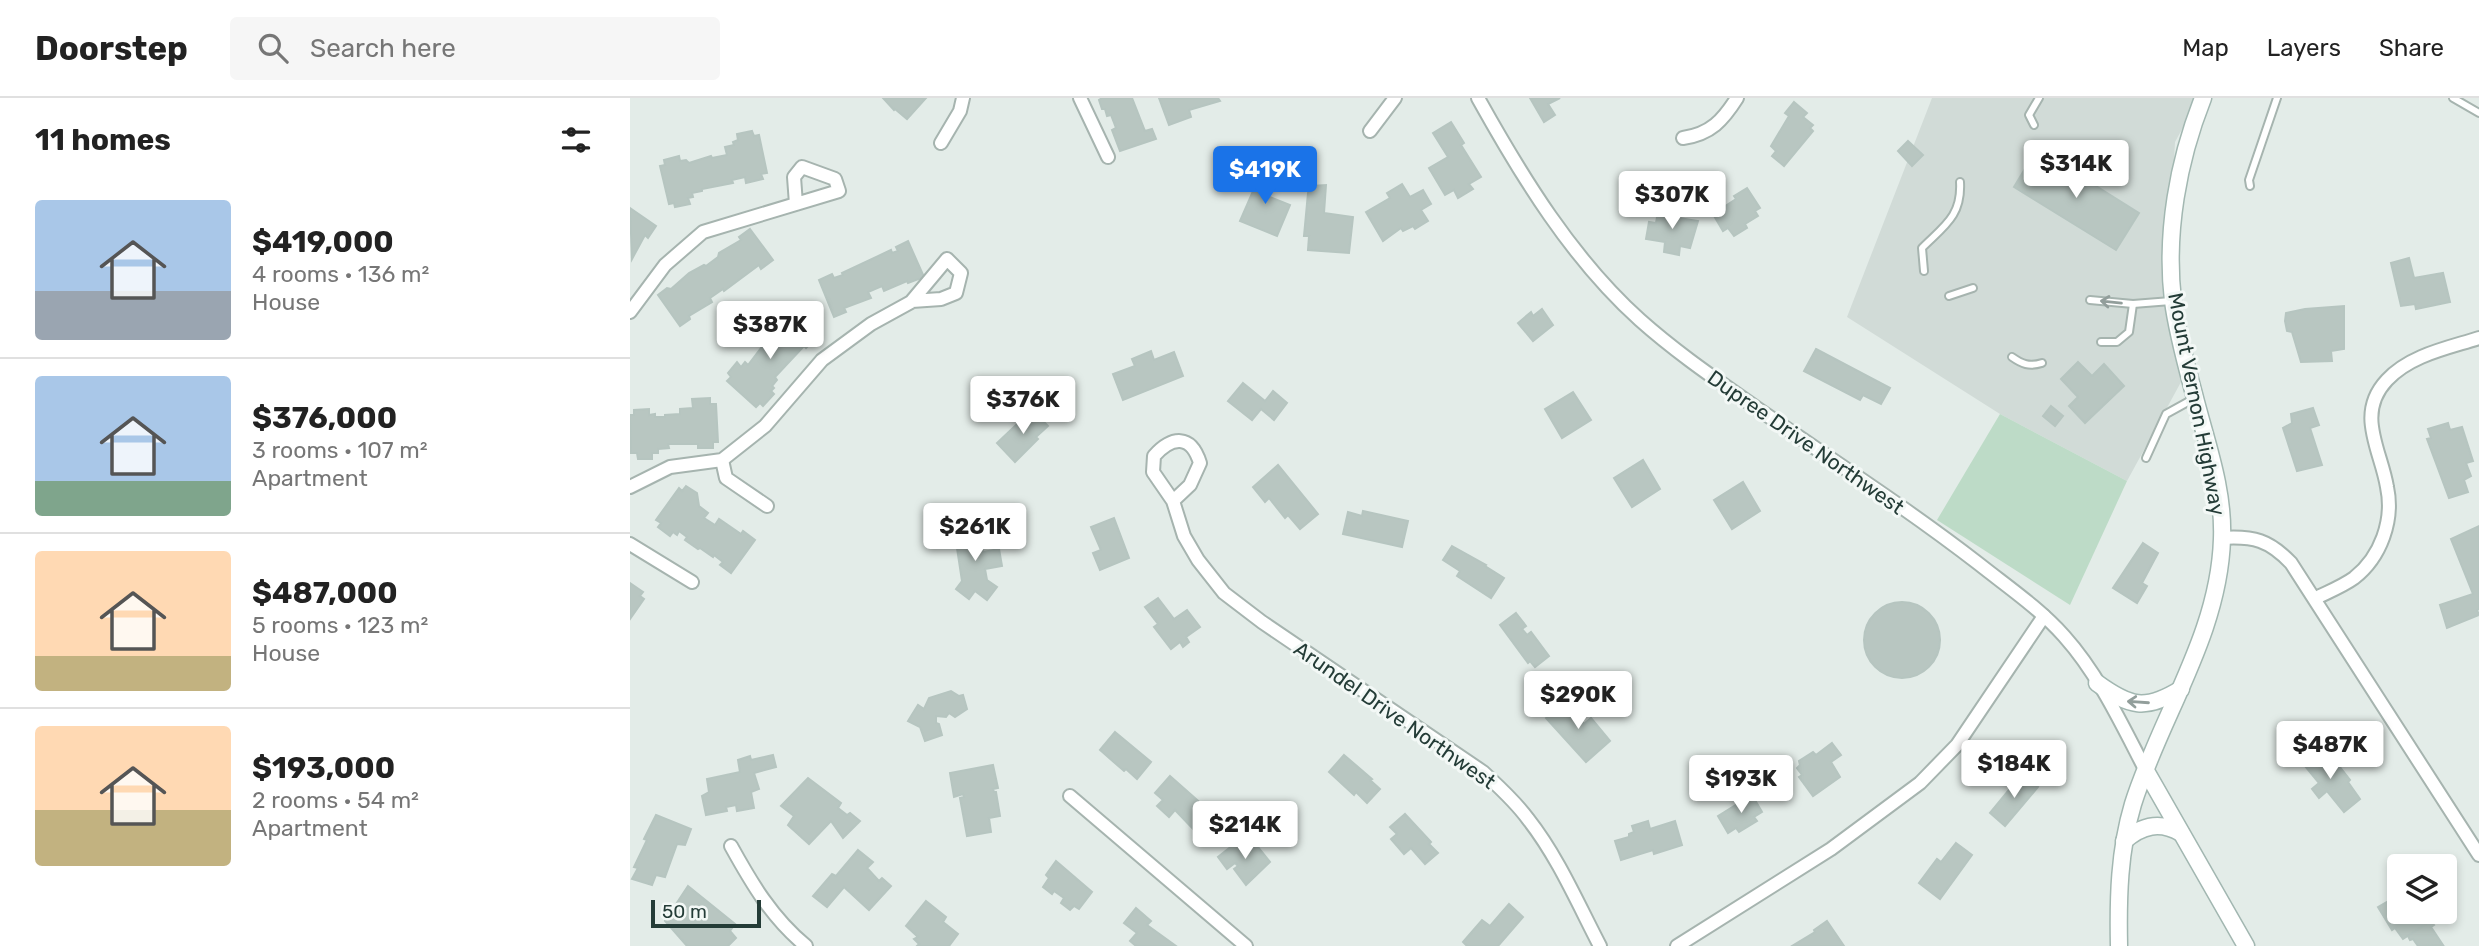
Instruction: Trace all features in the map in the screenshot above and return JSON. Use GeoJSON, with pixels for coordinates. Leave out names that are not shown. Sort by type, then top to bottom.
{"type":"FeatureCollection","features":[{"type":"Feature","properties":{"kind":"street"},"geometry":{"type":"LineString","coordinates":[[940,143],[960,111],[963,98]]}},
{"type":"Feature","properties":{"kind":"street"},"geometry":{"type":"LineString","coordinates":[[1080,98],[1108,157]]}},
{"type":"Feature","properties":{"kind":"street"},"geometry":{"type":"LineString","coordinates":[[1370,131],[1395,98]]}},
{"type":"Feature","properties":{"kind":"street","name":"Dupree Drive Northwest"},"geometry":{"type":"LineString","coordinates":[[1478,98],[1567,239],[1600,279],[1637,317],[1693,363],[1951,543],[2044,616],[2072,645],[2097,683],[2146,771]]}},
{"type":"Feature","properties":{"kind":"street"},"geometry":{"type":"LineString","coordinates":[[1683,138],[1695,136],[1716,126],[1737,98]]}},
{"type":"Feature","properties":{"kind":"street","name":"Mount Vernon Highway"},"geometry":{"type":"LineString","coordinates":[[2181,689],[2212,609],[2222,538],[2219,488],[2194,398],[2173,301],[2173,226],[2179,173],[2203,98]]}},
{"type":"Feature","properties":{"kind":"street"},"geometry":{"type":"LineString","coordinates":[[630,312],[665,265],[703,232],[796,204],[839,191],[835,179],[802,167],[794,177],[796,204]]}},
{"type":"Feature","properties":{"kind":"street"},"geometry":{"type":"LineString","coordinates":[[630,487],[670,467],[722,460],[765,426],[822,360],[871,324],[912,301]]}},
{"type":"Feature","properties":{"kind":"street"},"geometry":{"type":"LineString","coordinates":[[2316,598],[2352,579],[2366,567],[2385,533],[2389,510],[2388,487],[2370,427],[2374,402],[2386,380],[2413,360],[2479,338]]}},
{"type":"Feature","properties":{"kind":"street","name":"Arundel Drive Northwest"},"geometry":{"type":"LineString","coordinates":[[1173,501],[1190,485],[1200,463],[1197,453],[1189,444],[1180,440],[1165,443],[1154,456],[1153,472],[1173,501],[1184,536],[1198,560],[1224,593],[1262,622],[1483,772],[1513,800],[1545,844],[1600,946]]}},
{"type":"Feature","properties":{"kind":"street"},"geometry":{"type":"LineString","coordinates":[[722,460],[726,478],[767,506]]}},
{"type":"Feature","properties":{"kind":"street"},"geometry":{"type":"LineString","coordinates":[[2222,538],[2256,539],[2279,550],[2291,563],[2479,855]]}},
{"type":"Feature","properties":{"kind":"street"},"geometry":{"type":"LineString","coordinates":[[630,544],[692,582]]}},
{"type":"Feature","properties":{"kind":"street"},"geometry":{"type":"LineString","coordinates":[[1677,946],[1831,849],[1920,783],[1957,746],[2044,616]]}},
{"type":"Feature","properties":{"kind":"street"},"geometry":{"type":"LineString","coordinates":[[2097,683],[2132,704],[2153,703],[2181,689]]}},
{"type":"Feature","properties":{"kind":"street"},"geometry":{"type":"LineString","coordinates":[[2119,946],[2119,884],[2124,841],[2133,804],[2181,689]]}},
{"type":"Feature","properties":{"kind":"street"},"geometry":{"type":"LineString","coordinates":[[2146,771],[2246,946]]}},
{"type":"Feature","properties":{"kind":"street"},"geometry":{"type":"LineString","coordinates":[[1070,796],[1246,946]]}},
{"type":"Feature","properties":{"kind":"street"},"geometry":{"type":"LineString","coordinates":[[2124,841],[2135,832],[2151,826],[2167,826],[2181,833]]}},
{"type":"Feature","properties":{"kind":"street"},"geometry":{"type":"LineString","coordinates":[[731,846],[757,893],[774,915],[806,946]]}},
{"type":"Feature","properties":{"kind":"lane"},"geometry":{"type":"LineString","coordinates":[[2034,125],[2029,115],[2039,98]]}},
{"type":"Feature","properties":{"kind":"lane"},"geometry":{"type":"LineString","coordinates":[[2250,186],[2249,180],[2277,98]]}},
{"type":"Feature","properties":{"kind":"lane"},"geometry":{"type":"LineString","coordinates":[[2453,98],[2479,113]]}},
{"type":"Feature","properties":{"kind":"lane"},"geometry":{"type":"LineString","coordinates":[[1924,271],[1922,248],[1957,210],[1961,197],[1960,182]]}},
{"type":"Feature","properties":{"kind":"lane"},"geometry":{"type":"LineString","coordinates":[[1949,296],[1973,288]]}},
{"type":"Feature","properties":{"kind":"lane"},"geometry":{"type":"LineString","coordinates":[[2090,299],[2133,304],[2173,301]]}},
{"type":"Feature","properties":{"kind":"lane"},"geometry":{"type":"LineString","coordinates":[[2101,342],[2117,342],[2129,332],[2133,304]]}},
{"type":"Feature","properties":{"kind":"lane"},"geometry":{"type":"LineString","coordinates":[[2012,357],[2021,364],[2031,366],[2042,363]]}},
{"type":"Feature","properties":{"kind":"lane"},"geometry":{"type":"LineString","coordinates":[[2146,458],[2165,414],[2194,398]]}},
{"type":"Feature","properties":{"kind":"shaded area"},"geometry":{"type":"Polygon","coordinates":[[[1932,98],[2199,98],[2175,142],[2169,258],[2187,371],[2127,481],[2000,414],[1847,317],[1932,98]]]}},
{"type":"Feature","properties":{"kind":"green space"},"geometry":{"type":"Polygon","coordinates":[[[2000,414],[2127,481],[2070,605],[1937,520],[2000,414]]]}},
{"type":"Feature","properties":{"kind":"building"},"geometry":{"type":"Polygon","coordinates":[[[883,98],[926,98],[907,119],[883,98]]]}},
{"type":"Feature","properties":{"kind":"building"},"geometry":{"type":"Polygon","coordinates":[[[1132,98],[1145,131],[1152,129],[1156,139],[1120,151],[1112,130],[1116,128],[1111,115],[1107,116],[1105,109],[1102,109],[1099,100],[1132,98]]]}},
{"type":"Feature","properties":{"kind":"building"},"geometry":{"type":"Polygon","coordinates":[[[1159,98],[1218,98],[1220,101],[1189,110],[1191,117],[1169,125],[1159,98]]]}},
{"type":"Feature","properties":{"kind":"building"},"geometry":{"type":"Polygon","coordinates":[[[1530,98],[1560,98],[1548,104],[1555,115],[1544,122],[1530,98]]]}},
{"type":"Feature","properties":{"kind":"building"},"geometry":{"type":"Polygon","coordinates":[[[1794,102],[1807,113],[1803,117],[1813,125],[1810,128],[1813,131],[1784,166],[1772,156],[1776,151],[1771,146],[1789,116],[1785,113],[1794,102]]]}},
{"type":"Feature","properties":{"kind":"building"},"geometry":{"type":"Polygon","coordinates":[[[1451,122],[1464,143],[1461,145],[1481,177],[1469,184],[1473,189],[1458,198],[1454,190],[1445,195],[1429,168],[1448,157],[1433,133],[1451,122]]]}},
{"type":"Feature","properties":{"kind":"building"},"geometry":{"type":"Polygon","coordinates":[[[752,131],[754,136],[759,135],[767,173],[761,174],[763,179],[746,183],[745,177],[732,180],[733,183],[692,193],[693,197],[688,198],[690,204],[675,207],[674,203],[669,204],[660,166],[665,165],[664,160],[679,156],[680,161],[686,160],[689,163],[711,156],[727,155],[725,147],[734,145],[733,142],[738,140],[737,134],[752,131]]]}},
{"type":"Feature","properties":{"kind":"building"},"geometry":{"type":"Polygon","coordinates":[[[1908,141],[1923,155],[1912,166],[1898,151],[1908,141]]]}},
{"type":"Feature","properties":{"kind":"building"},"geometry":{"type":"Polygon","coordinates":[[[2037,149],[2139,213],[2116,250],[2014,187],[2037,149]]]}},
{"type":"Feature","properties":{"kind":"building"},"geometry":{"type":"Polygon","coordinates":[[[1264,166],[1278,170],[1267,196],[1290,205],[1277,236],[1240,221],[1264,166]]]}},
{"type":"Feature","properties":{"kind":"building"},"geometry":{"type":"Polygon","coordinates":[[[1402,184],[1410,197],[1423,190],[1431,204],[1421,210],[1428,221],[1415,229],[1413,226],[1403,231],[1401,228],[1383,241],[1366,212],[1390,198],[1387,193],[1402,184]]]}},
{"type":"Feature","properties":{"kind":"building"},"geometry":{"type":"Polygon","coordinates":[[[1326,185],[1324,213],[1353,217],[1349,253],[1308,250],[1309,236],[1304,236],[1308,193],[1311,186],[1326,185]]]}},
{"type":"Feature","properties":{"kind":"building"},"geometry":{"type":"Polygon","coordinates":[[[1747,188],[1760,208],[1755,211],[1758,216],[1745,224],[1747,228],[1734,236],[1728,228],[1723,231],[1713,214],[1747,188]]]}},
{"type":"Feature","properties":{"kind":"building"},"geometry":{"type":"Polygon","coordinates":[[[1659,205],[1675,208],[1673,217],[1698,221],[1690,248],[1680,246],[1679,255],[1664,252],[1665,242],[1646,239],[1649,222],[1656,223],[1659,205]]]}},
{"type":"Feature","properties":{"kind":"building"},"geometry":{"type":"Polygon","coordinates":[[[630,208],[656,226],[648,238],[645,235],[632,259],[630,208]]]}},
{"type":"Feature","properties":{"kind":"building"},"geometry":{"type":"Polygon","coordinates":[[[750,229],[773,260],[761,269],[759,265],[710,298],[712,302],[689,316],[690,319],[680,326],[658,295],[667,288],[671,289],[689,273],[706,266],[718,257],[719,253],[741,240],[739,237],[750,229]]]}},
{"type":"Feature","properties":{"kind":"building"},"geometry":{"type":"Polygon","coordinates":[[[908,241],[924,277],[884,291],[882,286],[868,292],[871,298],[844,308],[846,312],[834,317],[819,280],[832,274],[834,278],[843,275],[842,273],[891,250],[892,253],[898,251],[896,247],[908,241]]]}},
{"type":"Feature","properties":{"kind":"building"},"geometry":{"type":"Polygon","coordinates":[[[2409,258],[2414,278],[2443,273],[2450,302],[2416,309],[2415,304],[2401,306],[2391,263],[2409,258]]]}},
{"type":"Feature","properties":{"kind":"building"},"geometry":{"type":"Polygon","coordinates":[[[2344,306],[2344,349],[2331,351],[2332,361],[2301,362],[2292,332],[2287,331],[2286,313],[2344,306]]]}},
{"type":"Feature","properties":{"kind":"building"},"geometry":{"type":"Polygon","coordinates":[[[1542,309],[1553,325],[1533,341],[1518,323],[1531,312],[1533,316],[1542,309]]]}},
{"type":"Feature","properties":{"kind":"building"},"geometry":{"type":"Polygon","coordinates":[[[788,312],[816,338],[806,348],[804,346],[775,377],[777,380],[771,391],[774,394],[763,406],[760,403],[756,407],[727,381],[731,377],[728,373],[737,362],[741,367],[745,362],[748,365],[764,344],[762,342],[782,324],[779,321],[788,312]]]}},
{"type":"Feature","properties":{"kind":"building"},"geometry":{"type":"Polygon","coordinates":[[[1816,349],[1890,388],[1881,404],[1863,395],[1860,400],[1804,371],[1816,349]]]}},
{"type":"Feature","properties":{"kind":"building"},"geometry":{"type":"Polygon","coordinates":[[[1151,351],[1154,360],[1174,352],[1183,376],[1123,400],[1113,374],[1135,366],[1132,359],[1151,351]]]}},
{"type":"Feature","properties":{"kind":"building"},"geometry":{"type":"Polygon","coordinates":[[[2078,362],[2092,376],[2104,364],[2124,386],[2085,423],[2069,406],[2078,397],[2061,379],[2078,362]]]}},
{"type":"Feature","properties":{"kind":"building"},"geometry":{"type":"Polygon","coordinates":[[[1243,383],[1265,401],[1273,391],[1287,403],[1274,420],[1261,409],[1252,420],[1228,401],[1243,383]]]}},
{"type":"Feature","properties":{"kind":"building"},"geometry":{"type":"Polygon","coordinates":[[[1573,392],[1591,420],[1562,438],[1545,409],[1573,392]]]}},
{"type":"Feature","properties":{"kind":"building"},"geometry":{"type":"Polygon","coordinates":[[[710,398],[710,404],[716,404],[718,442],[713,442],[713,448],[698,448],[698,444],[668,444],[669,448],[658,449],[658,453],[652,453],[652,459],[638,459],[637,453],[631,453],[630,415],[634,415],[634,410],[649,409],[649,415],[665,417],[680,414],[680,409],[693,408],[692,399],[710,398]]]}},
{"type":"Feature","properties":{"kind":"building"},"geometry":{"type":"Polygon","coordinates":[[[2051,406],[2063,416],[2055,426],[2043,416],[2051,406]]]}},
{"type":"Feature","properties":{"kind":"building"},"geometry":{"type":"Polygon","coordinates":[[[2313,408],[2319,425],[2310,428],[2322,465],[2297,471],[2283,428],[2292,423],[2291,414],[2313,408]]]}},
{"type":"Feature","properties":{"kind":"building"},"geometry":{"type":"Polygon","coordinates":[[[1032,410],[1048,426],[1015,462],[997,443],[1032,410]]]}},
{"type":"Feature","properties":{"kind":"building"},"geometry":{"type":"Polygon","coordinates":[[[2448,423],[2450,430],[2462,427],[2473,461],[2466,463],[2471,476],[2464,480],[2468,492],[2449,498],[2427,439],[2431,438],[2428,429],[2448,423]]]}},
{"type":"Feature","properties":{"kind":"building"},"geometry":{"type":"Polygon","coordinates":[[[1643,460],[1660,489],[1632,507],[1614,478],[1643,460]]]}},
{"type":"Feature","properties":{"kind":"building"},"geometry":{"type":"Polygon","coordinates":[[[1278,465],[1318,514],[1300,529],[1288,515],[1285,518],[1269,498],[1265,502],[1253,487],[1278,465]]]}},
{"type":"Feature","properties":{"kind":"building"},"geometry":{"type":"Polygon","coordinates":[[[1743,482],[1760,511],[1732,529],[1714,500],[1743,482]]]}},
{"type":"Feature","properties":{"kind":"building"},"geometry":{"type":"Polygon","coordinates":[[[686,486],[697,493],[699,506],[708,513],[704,518],[715,525],[719,519],[755,540],[731,573],[720,565],[723,562],[685,540],[687,537],[679,531],[677,535],[673,532],[670,536],[658,527],[661,523],[656,520],[679,488],[682,491],[686,486]]]}},
{"type":"Feature","properties":{"kind":"building"},"geometry":{"type":"Polygon","coordinates":[[[1363,511],[1408,521],[1402,547],[1343,534],[1348,512],[1362,516],[1363,511]]]}},
{"type":"Feature","properties":{"kind":"building"},"geometry":{"type":"Polygon","coordinates":[[[1114,518],[1129,558],[1100,570],[1093,553],[1101,550],[1091,527],[1114,518]]]}},
{"type":"Feature","properties":{"kind":"building"},"geometry":{"type":"Polygon","coordinates":[[[974,524],[986,532],[980,540],[983,552],[999,549],[1002,566],[985,569],[987,580],[997,587],[987,600],[975,591],[969,599],[956,589],[962,581],[957,548],[950,544],[959,531],[965,535],[974,524]]]}},
{"type":"Feature","properties":{"kind":"building"},"geometry":{"type":"Polygon","coordinates":[[[2479,526],[2479,615],[2447,628],[2440,605],[2473,594],[2451,539],[2479,526]]]}},
{"type":"Feature","properties":{"kind":"building"},"geometry":{"type":"Polygon","coordinates":[[[2143,543],[2158,553],[2142,583],[2147,586],[2137,603],[2113,588],[2143,543]]]}},
{"type":"Feature","properties":{"kind":"building"},"geometry":{"type":"Polygon","coordinates":[[[1452,546],[1504,578],[1491,598],[1457,576],[1460,571],[1443,560],[1452,546]]]}},
{"type":"Feature","properties":{"kind":"building"},"geometry":{"type":"Polygon","coordinates":[[[630,583],[643,592],[640,596],[644,599],[630,619],[630,583]]]}},
{"type":"Feature","properties":{"kind":"building"},"geometry":{"type":"Polygon","coordinates":[[[1158,598],[1174,619],[1187,610],[1200,627],[1186,637],[1189,642],[1183,647],[1180,642],[1171,649],[1154,627],[1158,624],[1145,607],[1158,598]]]}},
{"type":"Feature","properties":{"kind":"building"},"geometry":{"type":"Polygon","coordinates":[[[1902,602],[1916,605],[1929,613],[1937,626],[1940,640],[1937,654],[1929,667],[1916,675],[1902,678],[1888,675],[1875,667],[1867,654],[1864,640],[1867,626],[1875,613],[1888,605],[1902,602]]]}},
{"type":"Feature","properties":{"kind":"building"},"geometry":{"type":"Polygon","coordinates":[[[1516,613],[1526,626],[1522,629],[1527,635],[1531,632],[1549,656],[1535,667],[1530,661],[1528,663],[1500,625],[1516,613]]]}},
{"type":"Feature","properties":{"kind":"building"},"geometry":{"type":"Polygon","coordinates":[[[951,691],[959,696],[963,695],[967,709],[955,717],[949,713],[946,717],[936,716],[936,723],[939,724],[942,735],[925,741],[920,727],[908,721],[918,705],[924,709],[929,698],[951,691]]]}},
{"type":"Feature","properties":{"kind":"building"},"geometry":{"type":"Polygon","coordinates":[[[1568,699],[1577,709],[1574,712],[1584,724],[1591,718],[1610,741],[1586,762],[1546,718],[1568,699]]]}},
{"type":"Feature","properties":{"kind":"building"},"geometry":{"type":"Polygon","coordinates":[[[1115,732],[1151,762],[1137,779],[1100,750],[1115,732]]]}},
{"type":"Feature","properties":{"kind":"building"},"geometry":{"type":"Polygon","coordinates":[[[1832,743],[1841,755],[1831,762],[1840,777],[1813,796],[1799,777],[1802,775],[1797,768],[1799,761],[1813,752],[1816,755],[1832,743]]]}},
{"type":"Feature","properties":{"kind":"building"},"geometry":{"type":"Polygon","coordinates":[[[2314,748],[2327,764],[2330,762],[2336,769],[2339,766],[2360,799],[2344,812],[2327,791],[2319,798],[2312,789],[2319,783],[2300,760],[2314,748]]]}},
{"type":"Feature","properties":{"kind":"building"},"geometry":{"type":"Polygon","coordinates":[[[773,755],[776,767],[754,773],[759,789],[751,792],[754,808],[737,811],[736,805],[726,807],[727,811],[706,815],[702,796],[709,792],[707,779],[740,772],[738,760],[750,756],[751,760],[773,755]]]}},
{"type":"Feature","properties":{"kind":"building"},"geometry":{"type":"Polygon","coordinates":[[[1344,755],[1380,789],[1367,803],[1329,772],[1344,755]]]}},
{"type":"Feature","properties":{"kind":"building"},"geometry":{"type":"Polygon","coordinates":[[[993,765],[998,788],[993,789],[996,792],[1000,816],[989,818],[991,832],[967,836],[960,798],[964,797],[963,794],[954,797],[950,773],[993,765]]]}},
{"type":"Feature","properties":{"kind":"building"},"geometry":{"type":"Polygon","coordinates":[[[2022,774],[2038,787],[2005,826],[1990,813],[2022,774]]]}},
{"type":"Feature","properties":{"kind":"building"},"geometry":{"type":"Polygon","coordinates":[[[1170,776],[1212,813],[1196,832],[1175,810],[1169,817],[1157,806],[1163,800],[1155,793],[1170,776]]]}},
{"type":"Feature","properties":{"kind":"building"},"geometry":{"type":"Polygon","coordinates":[[[808,778],[841,803],[838,808],[860,821],[843,838],[831,821],[809,844],[788,825],[794,816],[781,806],[808,778]]]}},
{"type":"Feature","properties":{"kind":"building"},"geometry":{"type":"Polygon","coordinates":[[[1752,795],[1762,812],[1754,817],[1757,821],[1739,832],[1736,828],[1728,833],[1718,816],[1752,795]]]}},
{"type":"Feature","properties":{"kind":"building"},"geometry":{"type":"Polygon","coordinates":[[[1405,814],[1438,853],[1425,864],[1411,848],[1404,854],[1391,839],[1397,834],[1390,827],[1405,814]]]}},
{"type":"Feature","properties":{"kind":"building"},"geometry":{"type":"Polygon","coordinates":[[[656,815],[691,829],[685,845],[677,844],[665,877],[656,875],[652,885],[632,879],[638,868],[634,867],[647,840],[644,839],[656,815]]]}},
{"type":"Feature","properties":{"kind":"building"},"geometry":{"type":"Polygon","coordinates":[[[1648,821],[1650,829],[1675,821],[1682,845],[1621,860],[1615,841],[1629,837],[1629,834],[1634,832],[1632,826],[1648,821]]]}},
{"type":"Feature","properties":{"kind":"building"},"geometry":{"type":"Polygon","coordinates":[[[1253,841],[1270,862],[1246,885],[1234,869],[1238,866],[1235,863],[1227,869],[1218,857],[1237,842],[1243,849],[1253,841]]]}},
{"type":"Feature","properties":{"kind":"building"},"geometry":{"type":"Polygon","coordinates":[[[1956,843],[1972,855],[1940,899],[1919,883],[1937,859],[1941,862],[1956,843]]]}},
{"type":"Feature","properties":{"kind":"building"},"geometry":{"type":"Polygon","coordinates":[[[858,850],[873,862],[867,868],[879,881],[882,878],[891,886],[869,910],[844,887],[827,907],[813,896],[832,874],[836,876],[858,850]]]}},
{"type":"Feature","properties":{"kind":"building"},"geometry":{"type":"Polygon","coordinates":[[[1056,861],[1092,892],[1079,909],[1074,906],[1070,910],[1061,903],[1064,898],[1043,887],[1049,878],[1046,875],[1056,861]]]}},
{"type":"Feature","properties":{"kind":"building"},"geometry":{"type":"Polygon","coordinates":[[[688,886],[735,924],[730,931],[736,938],[728,946],[687,946],[665,921],[688,886]]]}},
{"type":"Feature","properties":{"kind":"building"},"geometry":{"type":"Polygon","coordinates":[[[926,901],[946,917],[943,922],[958,934],[949,946],[917,946],[919,944],[914,939],[918,937],[906,926],[926,901]]]}},
{"type":"Feature","properties":{"kind":"building"},"geometry":{"type":"Polygon","coordinates":[[[2387,902],[2387,922],[2378,907],[2387,902]]]}},
{"type":"Feature","properties":{"kind":"building"},"geometry":{"type":"Polygon","coordinates":[[[1509,904],[1523,917],[1498,946],[1467,946],[1463,942],[1482,920],[1490,926],[1509,904]]]}},
{"type":"Feature","properties":{"kind":"building"},"geometry":{"type":"Polygon","coordinates":[[[1136,908],[1151,921],[1147,925],[1176,946],[1136,946],[1130,941],[1137,933],[1124,923],[1136,908]]]}},
{"type":"Feature","properties":{"kind":"building"},"geometry":{"type":"Polygon","coordinates":[[[1827,921],[1844,946],[1792,946],[1815,932],[1814,930],[1827,921]]]}},
{"type":"Feature","properties":{"kind":"building"},"geometry":{"type":"Polygon","coordinates":[[[2388,924],[2426,924],[2403,939],[2395,928],[2392,930],[2388,924]]]}},
{"type":"Feature","properties":{"kind":"building"},"geometry":{"type":"Polygon","coordinates":[[[2426,924],[2433,924],[2431,927],[2443,945],[2418,946],[2408,936],[2426,924]]]}}]}
